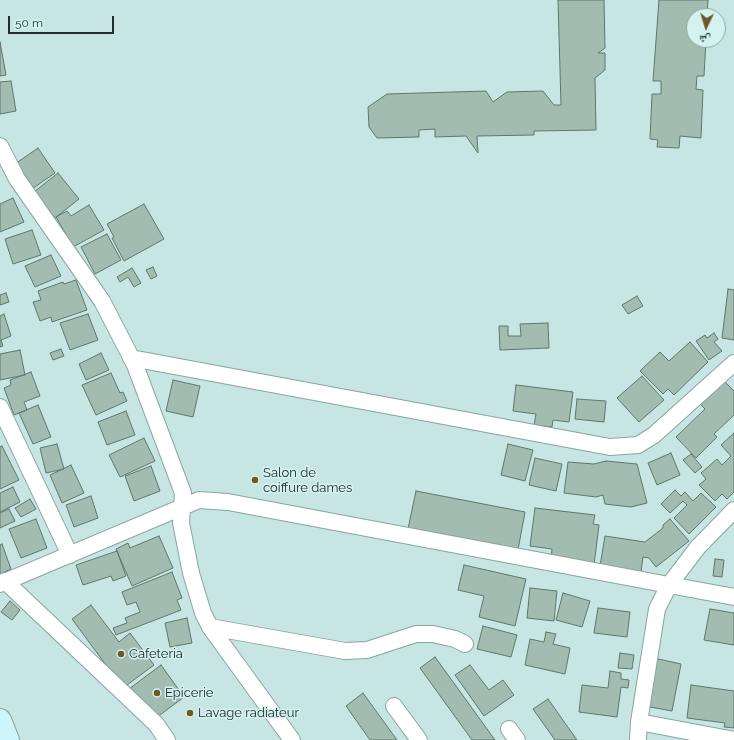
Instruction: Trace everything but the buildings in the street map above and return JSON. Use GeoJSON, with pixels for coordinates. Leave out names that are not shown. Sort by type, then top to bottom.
{"type":"FeatureCollection","features":[{"type":"Feature","properties":{"kind":"main road"},"geometry":{"type":"LineString","coordinates":[[0,720],[8,740]]}},
{"type":"Feature","properties":{"kind":"street"},"geometry":{"type":"LineString","coordinates":[[0,146],[17,179],[102,301],[131,358],[183,493],[181,523],[191,573],[203,613],[210,627],[292,740]]}},
{"type":"Feature","properties":{"kind":"street"},"geometry":{"type":"LineString","coordinates":[[131,358],[610,446],[638,445],[654,435],[734,363]]}},
{"type":"Feature","properties":{"kind":"street"},"geometry":{"type":"LineString","coordinates":[[0,407],[70,555]]}},
{"type":"Feature","properties":{"kind":"street"},"geometry":{"type":"LineString","coordinates":[[167,740],[156,724],[3,583],[182,509],[199,500],[228,502],[734,597]]}},
{"type":"Feature","properties":{"kind":"street"},"geometry":{"type":"LineString","coordinates":[[638,740],[639,722],[657,609],[669,585],[698,547],[734,510]]}},
{"type":"Feature","properties":{"kind":"street"},"geometry":{"type":"LineString","coordinates":[[210,627],[345,651],[367,650],[416,634],[433,634],[455,639],[465,644]]}},
{"type":"Feature","properties":{"kind":"street"},"geometry":{"type":"LineString","coordinates":[[394,706],[419,740]]}},
{"type":"Feature","properties":{"kind":"street"},"geometry":{"type":"LineString","coordinates":[[639,722],[734,740]]}},
{"type":"Feature","properties":{"kind":"place","name":"Salon de coiffure dames"},"geometry":{"type":"Point","coordinates":[255,480]}},
{"type":"Feature","properties":{"kind":"place","name":"Cafeteria"},"geometry":{"type":"Point","coordinates":[121,654]}},
{"type":"Feature","properties":{"kind":"place","name":"Epicerie"},"geometry":{"type":"Point","coordinates":[157,693]}},
{"type":"Feature","properties":{"kind":"place","name":"Lavage radiateur"},"geometry":{"type":"Point","coordinates":[190,713]}}]}
